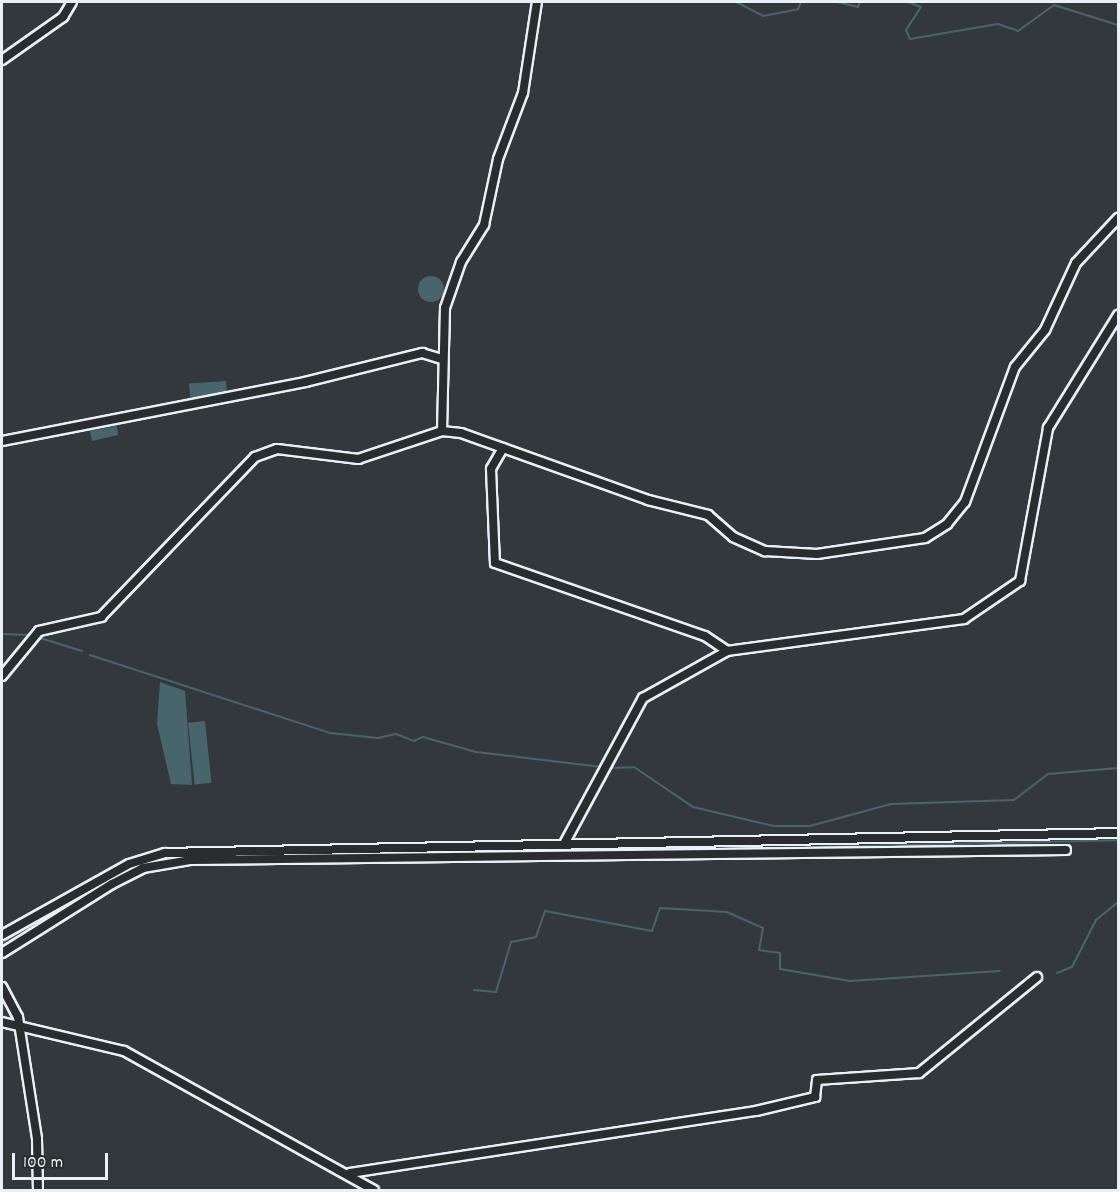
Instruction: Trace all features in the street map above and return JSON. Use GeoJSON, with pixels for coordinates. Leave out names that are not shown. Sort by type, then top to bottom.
{"type":"FeatureCollection","features":[{"type":"Feature","properties":{"kind":"street"},"geometry":{"type":"LineString","coordinates":[[2,60],[63,17],[72,2]]}},
{"type":"Feature","properties":{"kind":"street"},"geometry":{"type":"LineString","coordinates":[[442,431],[445,308],[461,262],[484,225],[498,159],[523,93],[537,2]]}},
{"type":"Feature","properties":{"kind":"street"},"geometry":{"type":"LineString","coordinates":[[2,676],[39,631],[101,617],[255,457],[277,449],[358,459],[442,431],[503,448],[648,500],[708,514],[748,547],[765,551],[817,554],[925,538],[947,524],[964,502],[1015,367],[1045,330],[1076,263],[1119,219]]}},
{"type":"Feature","properties":{"kind":"street"},"geometry":{"type":"LineString","coordinates":[[564,844],[644,698],[727,651],[964,619],[1011,590],[1020,581],[1048,428],[1119,315]]}},
{"type":"Feature","properties":{"kind":"street"},"geometry":{"type":"LineString","coordinates":[[2,441],[305,382],[422,353],[442,359]]}},
{"type":"Feature","properties":{"kind":"street"},"geometry":{"type":"LineString","coordinates":[[503,448],[491,469],[495,563],[705,636],[727,651]]}},
{"type":"Feature","properties":{"kind":"street"},"geometry":{"type":"LineString","coordinates":[[2,935],[129,864],[165,853],[1119,833]]}},
{"type":"Feature","properties":{"kind":"street"},"geometry":{"type":"LineString","coordinates":[[2,953],[112,884],[143,868],[191,860],[1066,850]]}},
{"type":"Feature","properties":{"kind":"street"},"geometry":{"type":"LineString","coordinates":[[350,1173],[756,1110],[815,1097],[817,1080],[919,1073],[1037,976]]}},
{"type":"Feature","properties":{"kind":"street"},"geometry":{"type":"LineString","coordinates":[[2,987],[18,1024],[37,1139],[38,1191]]}},
{"type":"Feature","properties":{"kind":"street"},"geometry":{"type":"LineString","coordinates":[[2,1022],[124,1051],[350,1173],[374,1191]]}},
{"type":"Feature","properties":{"kind":"water"},"geometry":{"type":"Polygon","coordinates":[[[431,276],[440,280],[444,289],[440,298],[431,302],[422,298],[418,289],[422,280],[431,276]]]}},
{"type":"Feature","properties":{"kind":"water"},"geometry":{"type":"Polygon","coordinates":[[[226,381],[227,395],[190,398],[189,384],[226,381]]]}},
{"type":"Feature","properties":{"kind":"water"},"geometry":{"type":"Polygon","coordinates":[[[117,426],[118,435],[92,441],[90,431],[117,426]]]}},
{"type":"Feature","properties":{"kind":"water"},"geometry":{"type":"Polygon","coordinates":[[[160,682],[185,691],[192,785],[171,784],[157,724],[160,682]]]}},
{"type":"Feature","properties":{"kind":"water"},"geometry":{"type":"Polygon","coordinates":[[[205,721],[211,783],[195,784],[188,723],[205,721]]]}},
{"type":"Feature","properties":{"kind":"waterway"},"geometry":{"type":"LineString","coordinates":[[736,2],[763,16],[798,9],[801,2]]}},
{"type":"Feature","properties":{"kind":"waterway"},"geometry":{"type":"LineString","coordinates":[[837,2],[858,7],[860,2]]}},
{"type":"Feature","properties":{"kind":"waterway"},"geometry":{"type":"LineString","coordinates":[[908,2],[921,7],[906,30],[910,39],[998,24],[1018,31],[1054,5],[1118,25]]}},
{"type":"Feature","properties":{"kind":"waterway"},"geometry":{"type":"LineString","coordinates":[[2,634],[31,635]]}},
{"type":"Feature","properties":{"kind":"waterway"},"geometry":{"type":"LineString","coordinates":[[37,637],[82,651]]}},
{"type":"Feature","properties":{"kind":"waterway"},"geometry":{"type":"LineString","coordinates":[[90,655],[330,733],[378,738],[396,734],[414,741],[423,737],[476,752],[602,767]]}},
{"type":"Feature","properties":{"kind":"waterway"},"geometry":{"type":"LineString","coordinates":[[609,768],[634,767],[693,807],[774,826],[810,826],[891,804],[1014,800],[1048,774],[1118,768]]}},
{"type":"Feature","properties":{"kind":"waterway"},"geometry":{"type":"LineString","coordinates":[[645,851],[1118,840]]}},
{"type":"Feature","properties":{"kind":"waterway"},"geometry":{"type":"LineString","coordinates":[[396,854],[627,851]]}},
{"type":"Feature","properties":{"kind":"waterway"},"geometry":{"type":"LineString","coordinates":[[2,943],[78,896]]}},
{"type":"Feature","properties":{"kind":"waterway"},"geometry":{"type":"LineString","coordinates":[[1057,973],[1072,967],[1096,920],[1118,902]]}},
{"type":"Feature","properties":{"kind":"waterway"},"geometry":{"type":"LineString","coordinates":[[474,990],[496,992],[511,942],[536,937],[545,911],[652,931],[660,908],[727,912],[763,928],[759,950],[780,953],[780,969],[850,981],[1000,971]]}}]}
